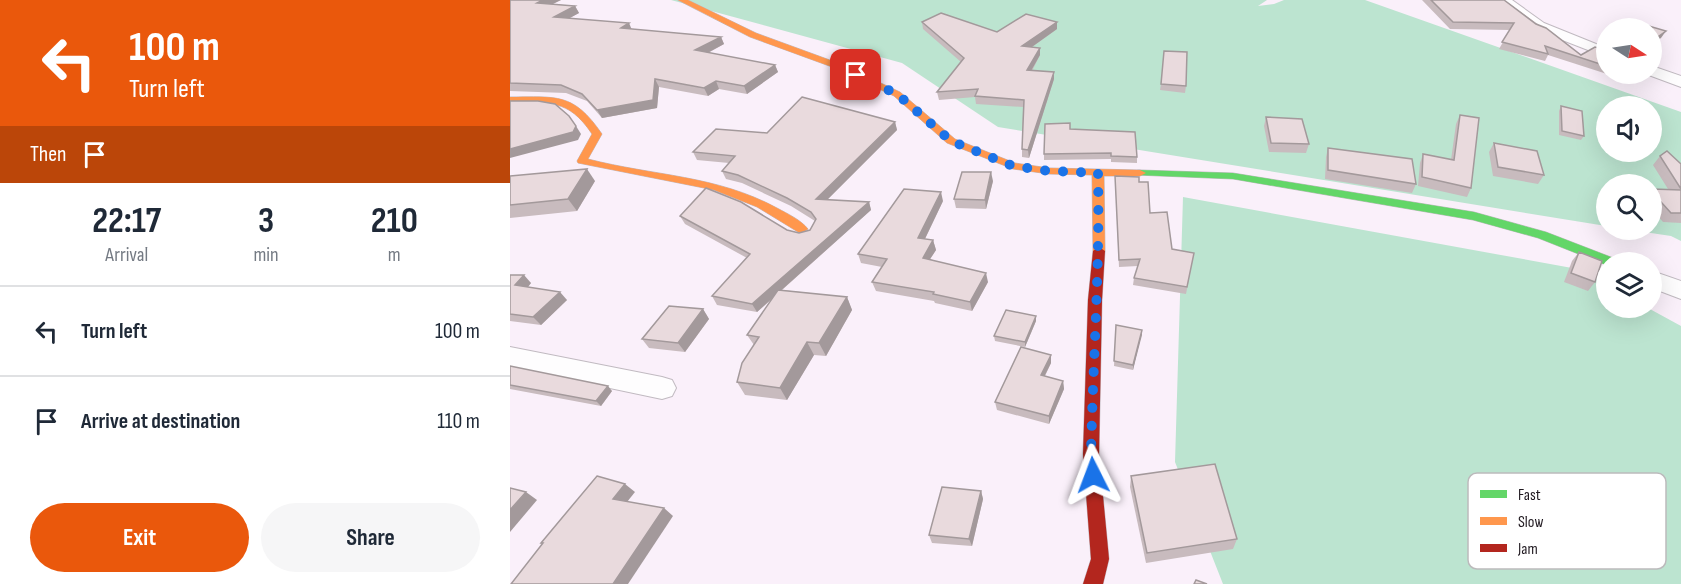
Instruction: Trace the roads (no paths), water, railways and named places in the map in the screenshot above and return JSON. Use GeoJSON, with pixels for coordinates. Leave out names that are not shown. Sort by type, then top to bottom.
{"type":"FeatureCollection","features":[{"type":"Feature","properties":{"kind":"street"},"geometry":{"type":"LineString","coordinates":[[682,0],[753,35],[836,65],[897,94],[951,141],[1013,166],[1049,171],[1233,176],[1474,216],[1542,235],[1596,256]]}},
{"type":"Feature","properties":{"kind":"street"},"geometry":{"type":"LineString","coordinates":[[1503,0],[1539,26],[1596,49]]}},
{"type":"Feature","properties":{"kind":"street"},"geometry":{"type":"LineString","coordinates":[[1662,75],[1681,82]]}},
{"type":"Feature","properties":{"kind":"street"},"geometry":{"type":"LineString","coordinates":[[510,100],[562,102],[584,113],[597,134],[582,161],[606,170],[704,183],[744,196],[790,220],[802,229]]}},
{"type":"Feature","properties":{"kind":"street"},"geometry":{"type":"LineString","coordinates":[[1092,584],[1100,559],[1091,454],[1095,300],[1100,238],[1098,173]]}},
{"type":"Feature","properties":{"kind":"street"},"geometry":{"type":"LineString","coordinates":[[1662,283],[1681,290]]}},
{"type":"Feature","properties":{"kind":"street"},"geometry":{"type":"LineString","coordinates":[[510,357],[662,388]]}}]}
